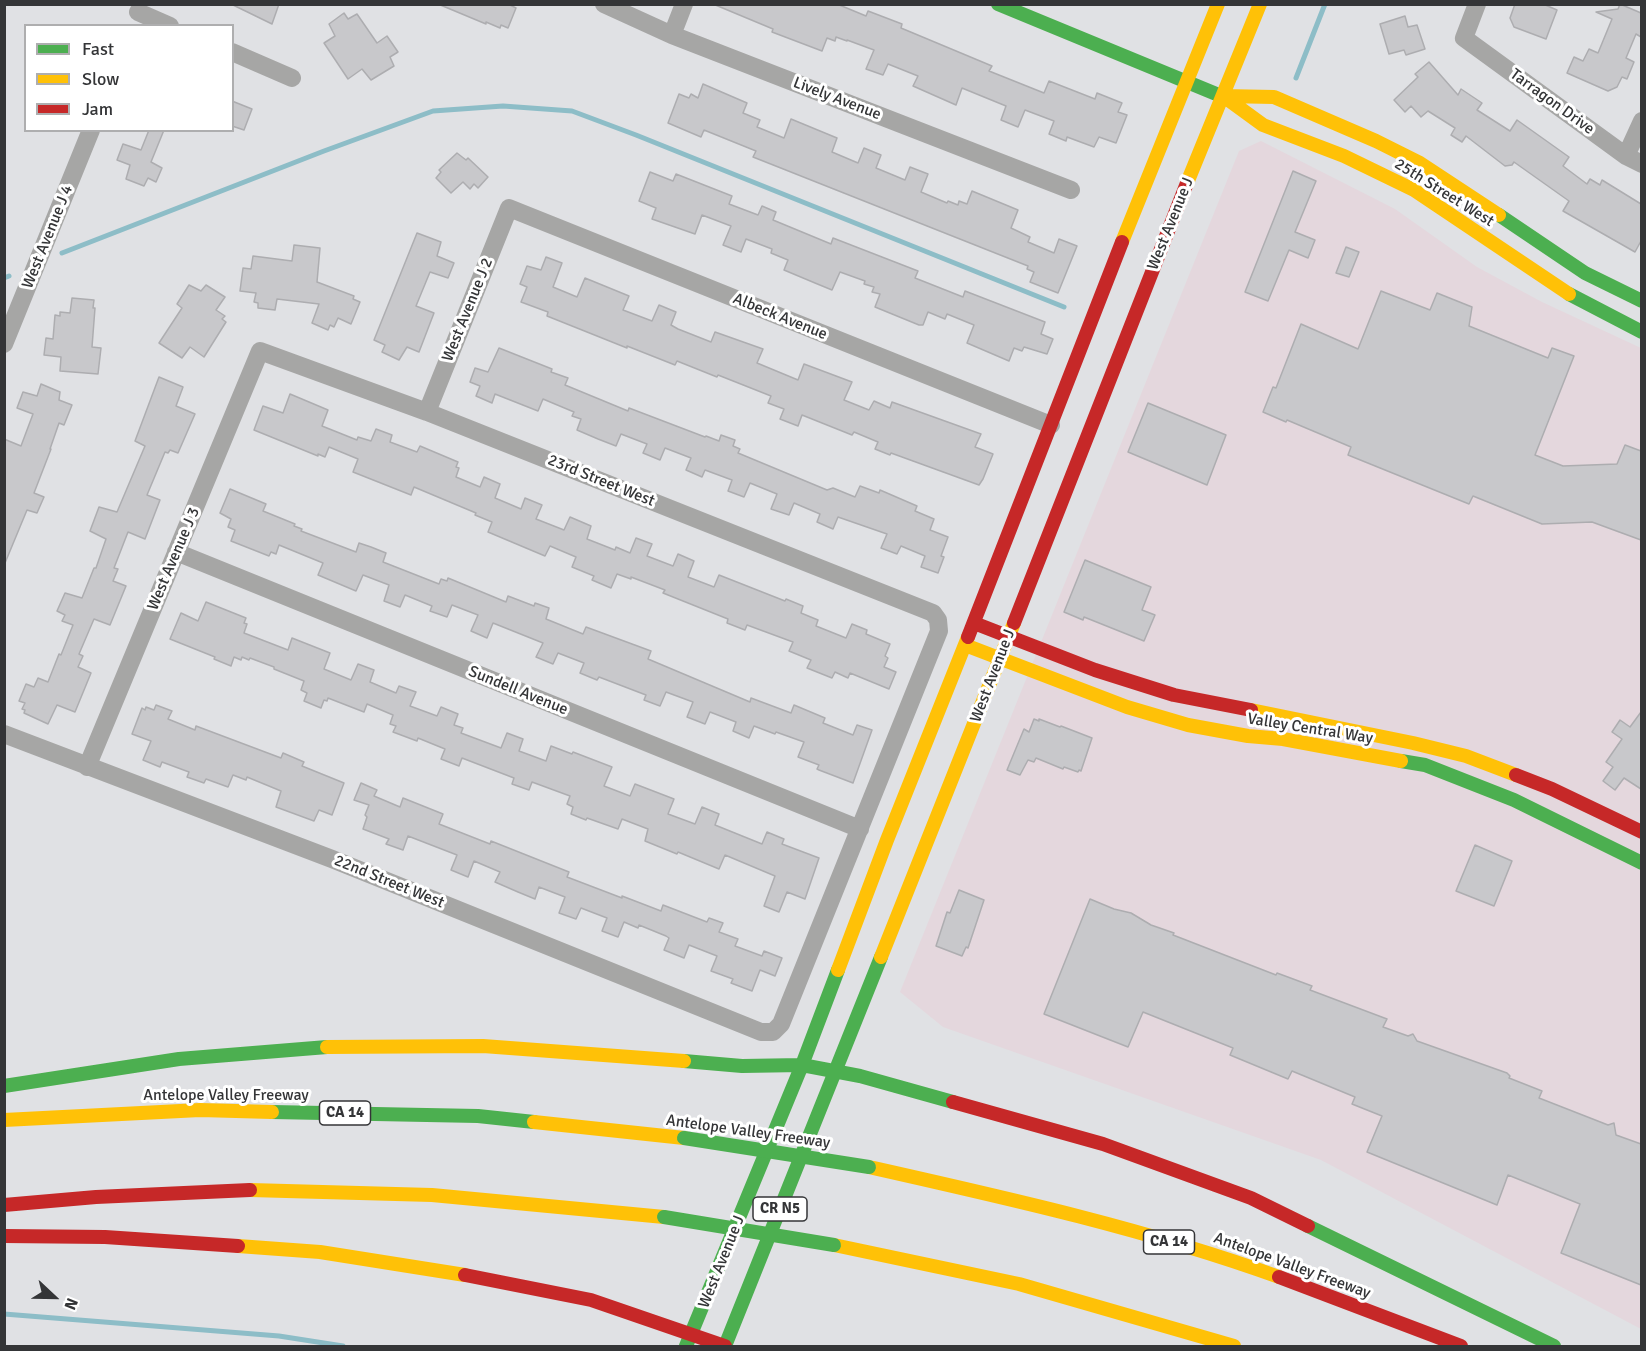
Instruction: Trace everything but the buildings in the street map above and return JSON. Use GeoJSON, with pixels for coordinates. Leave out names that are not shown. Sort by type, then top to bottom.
{"type":"FeatureCollection","features":[{"type":"Feature","properties":{"kind":"main road","name":"25th Street West"},"geometry":{"type":"LineString","coordinates":[[998,4],[1223,96],[1263,125],[1344,156],[1414,190],[1576,299],[1641,332]]}},
{"type":"Feature","properties":{"kind":"main road","name":"West Avenue J"},"geometry":{"type":"LineString","coordinates":[[689,1340],[802,1065],[887,840],[1218,4]]}},
{"type":"Feature","properties":{"kind":"main road","name":"West Avenue J"},"geometry":{"type":"LineString","coordinates":[[725,1346],[1260,4]]}},
{"type":"Feature","properties":{"kind":"main road","name":"25th Street West"},"geometry":{"type":"LineString","coordinates":[[1223,96],[1274,96],[1376,141],[1420,163],[1585,273],[1641,301]]}},
{"type":"Feature","properties":{"kind":"main road","name":"Valley Central Way"},"geometry":{"type":"LineString","coordinates":[[974,623],[1095,670],[1174,695],[1413,743],[1466,756],[1552,789],[1641,832]]}},
{"type":"Feature","properties":{"kind":"main road","name":"Valley Central Way"},"geometry":{"type":"LineString","coordinates":[[965,645],[1127,707],[1188,725],[1248,736],[1283,739],[1425,765],[1524,804],[1622,851],[1641,863]]}},
{"type":"Feature","properties":{"kind":"main road"},"geometry":{"type":"LineString","coordinates":[[4,1086],[179,1059],[337,1046],[483,1046],[742,1066],[802,1065],[836,1071],[1103,1144],[1251,1198],[1554,1347]]}},
{"type":"Feature","properties":{"kind":"main road","name":"Antelope Valley Freeway"},"geometry":{"type":"LineString","coordinates":[[4,1120],[200,1110],[478,1116],[684,1138],[869,1167],[1059,1211],[1196,1249],[1316,1291],[1461,1347]]}},
{"type":"Feature","properties":{"kind":"main road"},"geometry":{"type":"LineString","coordinates":[[4,1205],[96,1197],[239,1190],[432,1196],[664,1217],[834,1245],[1019,1284],[1234,1347]]}},
{"type":"Feature","properties":{"kind":"main road"},"geometry":{"type":"LineString","coordinates":[[4,1236],[105,1237],[308,1251],[431,1268],[591,1300],[689,1340],[725,1346]]}},
{"type":"Feature","properties":{"kind":"street","name":"Lively Avenue"},"geometry":{"type":"LineString","coordinates":[[604,4],[672,35],[1071,190]]}},
{"type":"Feature","properties":{"kind":"street"},"geometry":{"type":"LineString","coordinates":[[672,35],[684,4]]}},
{"type":"Feature","properties":{"kind":"street","name":"Tarragon Drive"},"geometry":{"type":"LineString","coordinates":[[1477,4],[1464,38],[1634,160]]}},
{"type":"Feature","properties":{"kind":"street"},"geometry":{"type":"LineString","coordinates":[[138,14],[165,24]]}},
{"type":"Feature","properties":{"kind":"street"},"geometry":{"type":"LineString","coordinates":[[234,53],[292,78]]}},
{"type":"Feature","properties":{"kind":"street"},"geometry":{"type":"LineString","coordinates":[[1634,160],[1641,121]]}},
{"type":"Feature","properties":{"kind":"street","name":"West Avenue J 4"},"geometry":{"type":"LineString","coordinates":[[4,344],[90,132]]}},
{"type":"Feature","properties":{"kind":"street","name":"Albeck Avenue"},"geometry":{"type":"LineString","coordinates":[[509,208],[1051,425]]}},
{"type":"Feature","properties":{"kind":"street","name":"West Avenue J 2"},"geometry":{"type":"LineString","coordinates":[[427,412],[509,208]]}},
{"type":"Feature","properties":{"kind":"street","name":"23rd Street West"},"geometry":{"type":"LineString","coordinates":[[260,351],[427,412],[933,614],[938,620],[939,631],[860,829]]}},
{"type":"Feature","properties":{"kind":"street","name":"West Avenue J 3"},"geometry":{"type":"LineString","coordinates":[[87,767],[260,351]]}},
{"type":"Feature","properties":{"kind":"street","name":"Sundell Avenue"},"geometry":{"type":"LineString","coordinates":[[177,552],[860,829]]}},
{"type":"Feature","properties":{"kind":"street","name":"22nd Street West"},"geometry":{"type":"LineString","coordinates":[[4,734],[332,859],[761,1032],[773,1032],[781,1024],[860,829]]}},
{"type":"Feature","properties":{"kind":"shaded area"},"geometry":{"type":"Polygon","coordinates":[[[1261,141],[1395,209],[1477,267],[1542,302],[1641,348],[1641,1329],[1321,1160],[943,1027],[900,992],[1239,151],[1261,141]]]}},
{"type":"Feature","properties":{"kind":"waterway"},"geometry":{"type":"LineString","coordinates":[[1296,78],[1325,4]]}},
{"type":"Feature","properties":{"kind":"waterway"},"geometry":{"type":"LineString","coordinates":[[62,253],[433,111],[503,106],[572,111],[1064,307]]}},
{"type":"Feature","properties":{"kind":"waterway"},"geometry":{"type":"LineString","coordinates":[[4,278],[9,276]]}},
{"type":"Feature","properties":{"kind":"waterway"},"geometry":{"type":"LineString","coordinates":[[4,1314],[279,1336],[343,1346]]}},
{"type":"Feature","properties":{"kind":"traffic: fast"},"geometry":{"type":"LineString","coordinates":[[998,4],[1226,98]]}},
{"type":"Feature","properties":{"kind":"traffic: fast"},"geometry":{"type":"LineString","coordinates":[[1499,215],[1585,273],[1642,301]]}},
{"type":"Feature","properties":{"kind":"traffic: fast"},"geometry":{"type":"LineString","coordinates":[[1569,294],[1642,332]]}},
{"type":"Feature","properties":{"kind":"traffic: fast"},"geometry":{"type":"LineString","coordinates":[[1401,761],[1425,765],[1514,800],[1642,863]]}},
{"type":"Feature","properties":{"kind":"traffic: fast"},"geometry":{"type":"LineString","coordinates":[[725,1346],[881,957]]}},
{"type":"Feature","properties":{"kind":"traffic: fast"},"geometry":{"type":"LineString","coordinates":[[686,1346],[802,1065],[838,970]]}},
{"type":"Feature","properties":{"kind":"traffic: fast"},"geometry":{"type":"LineString","coordinates":[[4,1086],[179,1059],[327,1047]]}},
{"type":"Feature","properties":{"kind":"traffic: fast"},"geometry":{"type":"LineString","coordinates":[[684,1061],[742,1066],[802,1065],[860,1076],[953,1102]]}},
{"type":"Feature","properties":{"kind":"traffic: fast"},"geometry":{"type":"LineString","coordinates":[[272,1112],[478,1116],[534,1122]]}},
{"type":"Feature","properties":{"kind":"traffic: fast"},"geometry":{"type":"LineString","coordinates":[[684,1138],[869,1167]]}},
{"type":"Feature","properties":{"kind":"traffic: fast"},"geometry":{"type":"LineString","coordinates":[[664,1217],[834,1245]]}},
{"type":"Feature","properties":{"kind":"traffic: fast"},"geometry":{"type":"LineString","coordinates":[[1308,1226],[1554,1346]]}},
{"type":"Feature","properties":{"kind":"traffic: slow"},"geometry":{"type":"LineString","coordinates":[[1122,242],[1218,4]]}},
{"type":"Feature","properties":{"kind":"traffic: slow"},"geometry":{"type":"LineString","coordinates":[[1187,183],[1260,4]]}},
{"type":"Feature","properties":{"kind":"traffic: slow"},"geometry":{"type":"LineString","coordinates":[[1223,96],[1274,97],[1376,141],[1420,163],[1499,215]]}},
{"type":"Feature","properties":{"kind":"traffic: slow"},"geometry":{"type":"LineString","coordinates":[[1226,98],[1263,125],[1344,156],[1414,190],[1569,294]]}},
{"type":"Feature","properties":{"kind":"traffic: slow"},"geometry":{"type":"LineString","coordinates":[[881,957],[1014,623]]}},
{"type":"Feature","properties":{"kind":"traffic: slow"},"geometry":{"type":"LineString","coordinates":[[838,970],[968,637]]}},
{"type":"Feature","properties":{"kind":"traffic: slow"},"geometry":{"type":"LineString","coordinates":[[965,645],[1127,707],[1188,725],[1248,736],[1283,739],[1401,761]]}},
{"type":"Feature","properties":{"kind":"traffic: slow"},"geometry":{"type":"LineString","coordinates":[[1251,710],[1413,743],[1466,756],[1516,775]]}},
{"type":"Feature","properties":{"kind":"traffic: slow"},"geometry":{"type":"LineString","coordinates":[[327,1047],[483,1046],[684,1061]]}},
{"type":"Feature","properties":{"kind":"traffic: slow"},"geometry":{"type":"LineString","coordinates":[[4,1120],[200,1110],[272,1112]]}},
{"type":"Feature","properties":{"kind":"traffic: slow"},"geometry":{"type":"LineString","coordinates":[[534,1122],[684,1138]]}},
{"type":"Feature","properties":{"kind":"traffic: slow"},"geometry":{"type":"LineString","coordinates":[[869,1167],[1127,1229],[1279,1277]]}},
{"type":"Feature","properties":{"kind":"traffic: slow"},"geometry":{"type":"LineString","coordinates":[[250,1190],[432,1195],[664,1217]]}},
{"type":"Feature","properties":{"kind":"traffic: slow"},"geometry":{"type":"LineString","coordinates":[[834,1245],[1019,1284],[1234,1346]]}},
{"type":"Feature","properties":{"kind":"traffic: slow"},"geometry":{"type":"LineString","coordinates":[[238,1246],[320,1252],[465,1275]]}},
{"type":"Feature","properties":{"kind":"traffic: jam"},"geometry":{"type":"LineString","coordinates":[[1014,623],[1187,183]]}},
{"type":"Feature","properties":{"kind":"traffic: jam"},"geometry":{"type":"LineString","coordinates":[[968,637],[1122,242]]}},
{"type":"Feature","properties":{"kind":"traffic: jam"},"geometry":{"type":"LineString","coordinates":[[974,623],[1095,670],[1174,695],[1251,710]]}},
{"type":"Feature","properties":{"kind":"traffic: jam"},"geometry":{"type":"LineString","coordinates":[[1516,775],[1552,789],[1642,832]]}},
{"type":"Feature","properties":{"kind":"traffic: jam"},"geometry":{"type":"LineString","coordinates":[[953,1102],[1103,1144],[1251,1198],[1308,1226]]}},
{"type":"Feature","properties":{"kind":"traffic: jam"},"geometry":{"type":"LineString","coordinates":[[4,1205],[96,1197],[250,1190]]}},
{"type":"Feature","properties":{"kind":"traffic: jam"},"geometry":{"type":"LineString","coordinates":[[4,1236],[105,1237],[238,1246]]}},
{"type":"Feature","properties":{"kind":"traffic: jam"},"geometry":{"type":"LineString","coordinates":[[465,1275],[591,1300],[725,1346]]}},
{"type":"Feature","properties":{"kind":"traffic: jam"},"geometry":{"type":"LineString","coordinates":[[1279,1277],[1461,1346]]}}]}
